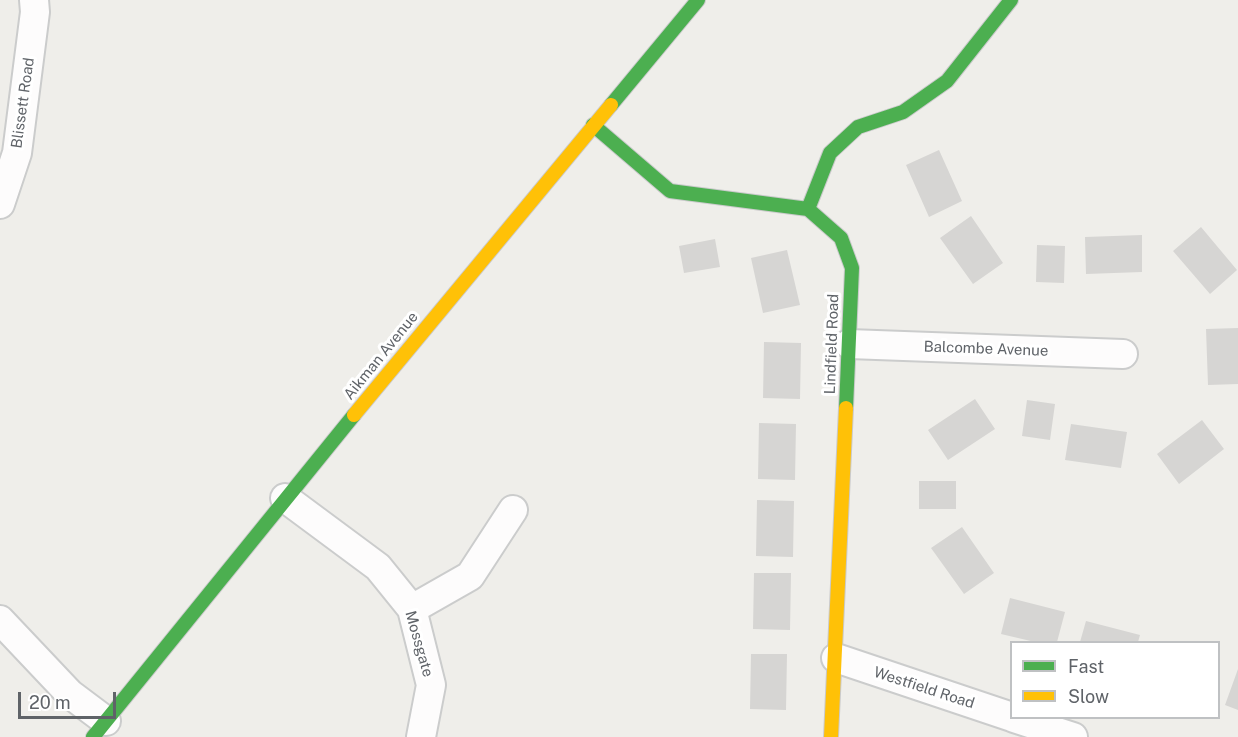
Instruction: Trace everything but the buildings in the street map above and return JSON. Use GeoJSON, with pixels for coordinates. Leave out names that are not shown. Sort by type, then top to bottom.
{"type":"FeatureCollection","features":[{"type":"Feature","properties":{"kind":"street","name":"Blissett Road"},"geometry":{"type":"LineString","coordinates":[[0,204],[17,153],[35,12],[34,0]]}},
{"type":"Feature","properties":{"kind":"street","name":"Aikman Avenue"},"geometry":{"type":"LineString","coordinates":[[100,729],[285,498],[698,0]]}},
{"type":"Feature","properties":{"kind":"street"},"geometry":{"type":"LineString","coordinates":[[593,124],[670,191],[808,209],[830,153],[858,127],[903,112],[947,81],[1011,0]]}},
{"type":"Feature","properties":{"kind":"street","name":"Lindfield Road"},"geometry":{"type":"LineString","coordinates":[[808,209],[842,238],[852,268],[831,737]]}},
{"type":"Feature","properties":{"kind":"street","name":"Balcombe Avenue"},"geometry":{"type":"LineString","coordinates":[[849,344],[1123,354]]}},
{"type":"Feature","properties":{"kind":"street","name":"Mossgate"},"geometry":{"type":"LineString","coordinates":[[285,498],[378,567],[412,609],[431,685],[421,737]]}},
{"type":"Feature","properties":{"kind":"street"},"geometry":{"type":"LineString","coordinates":[[412,609],[470,576],[513,510]]}},
{"type":"Feature","properties":{"kind":"street"},"geometry":{"type":"LineString","coordinates":[[0,620],[100,729]]}},
{"type":"Feature","properties":{"kind":"street","name":"Westfield Road"},"geometry":{"type":"LineString","coordinates":[[836,658],[1010,716]]}},
{"type":"Feature","properties":{"kind":"street","name":"Westfield Road"},"geometry":{"type":"LineString","coordinates":[[1019,719],[1074,737]]}},
{"type":"Feature","properties":{"kind":"traffic: fast"},"geometry":{"type":"LineString","coordinates":[[611,105],[698,0]]}},
{"type":"Feature","properties":{"kind":"traffic: fast"},"geometry":{"type":"LineString","coordinates":[[808,209],[830,153],[858,127],[903,112],[947,81],[1011,0]]}},
{"type":"Feature","properties":{"kind":"traffic: fast"},"geometry":{"type":"LineString","coordinates":[[593,125],[670,191],[808,209],[841,238],[852,268],[846,408]]}},
{"type":"Feature","properties":{"kind":"traffic: fast"},"geometry":{"type":"LineString","coordinates":[[93,737],[354,415]]}},
{"type":"Feature","properties":{"kind":"traffic: slow"},"geometry":{"type":"LineString","coordinates":[[354,415],[611,105]]}},
{"type":"Feature","properties":{"kind":"traffic: slow"},"geometry":{"type":"LineString","coordinates":[[831,737],[846,408]]}}]}
